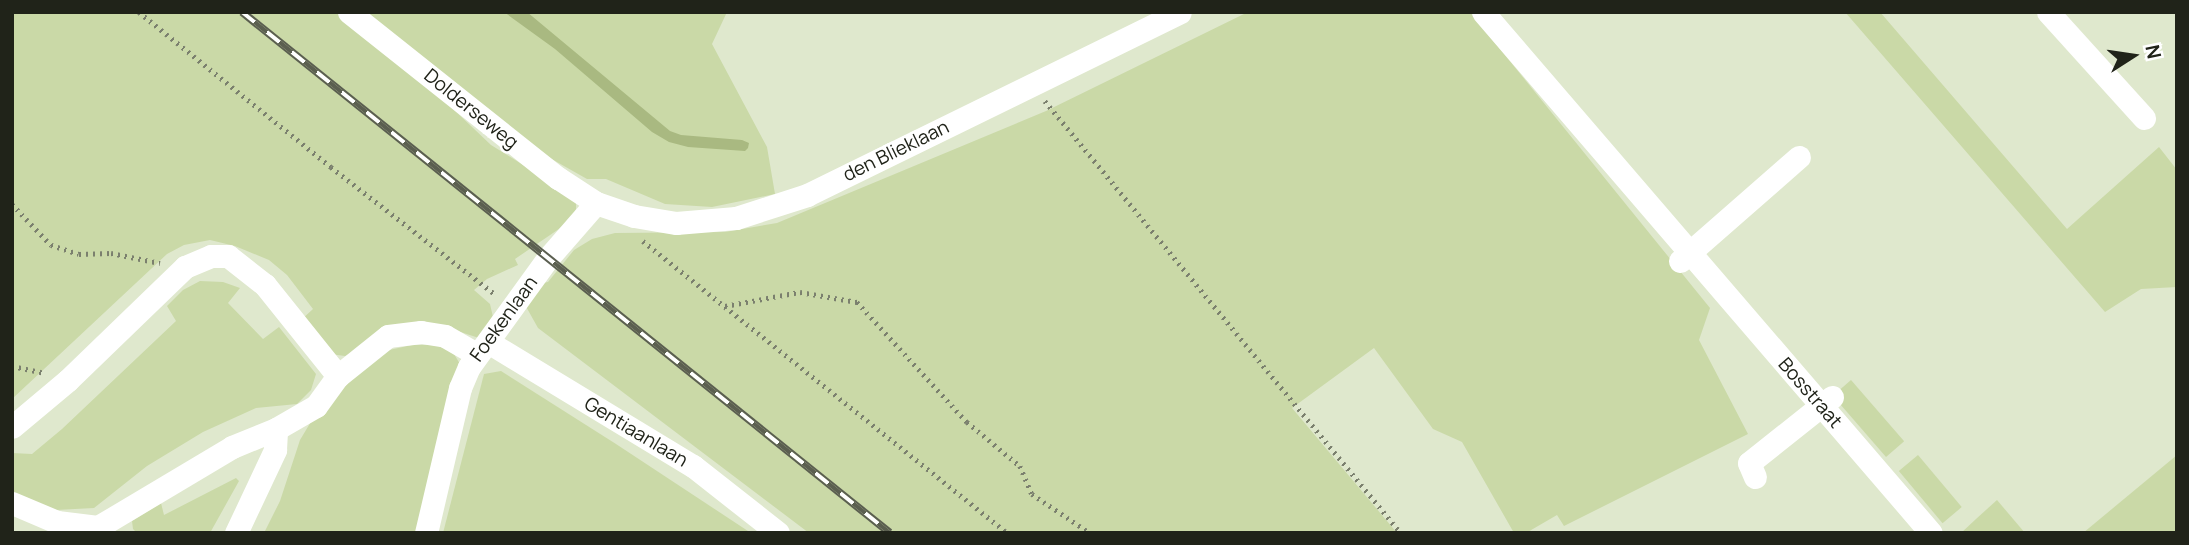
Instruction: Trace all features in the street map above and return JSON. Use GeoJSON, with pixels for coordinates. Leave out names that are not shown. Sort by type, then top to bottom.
{"type":"FeatureCollection","features":[{"type":"Feature","properties":{"kind":"street","name":"Dolderseweg"},"geometry":{"type":"LineString","coordinates":[[349,12],[558,178],[596,203]]}},
{"type":"Feature","properties":{"kind":"street","name":"den Blieklaan"},"geometry":{"type":"LineString","coordinates":[[596,203],[634,216],[676,223],[736,218],[807,195],[1180,12]]}},
{"type":"Feature","properties":{"kind":"street","name":"Bosstraat"},"geometry":{"type":"LineString","coordinates":[[1483,12],[1685,257],[1826,402],[1931,533]]}},
{"type":"Feature","properties":{"kind":"street"},"geometry":{"type":"LineString","coordinates":[[2048,12],[2144,118]]}},
{"type":"Feature","properties":{"kind":"street"},"geometry":{"type":"LineString","coordinates":[[1685,257],[1798,157]]}},
{"type":"Feature","properties":{"kind":"street","name":"Foekenlaan"},"geometry":{"type":"LineString","coordinates":[[426,533],[460,388],[482,348],[548,258],[596,203]]}},
{"type":"Feature","properties":{"kind":"street"},"geometry":{"type":"LineString","coordinates":[[12,428],[68,380],[185,267],[211,256],[228,256],[265,285],[338,376]]}},
{"type":"Feature","properties":{"kind":"street","name":"Gentiaanlaan"},"geometry":{"type":"LineString","coordinates":[[101,530],[232,447],[276,429],[316,405],[338,376],[388,336],[421,332],[445,336],[482,348],[693,466],[778,533]]}},
{"type":"Feature","properties":{"kind":"street"},"geometry":{"type":"LineString","coordinates":[[1755,477],[1749,463],[1826,402]]}},
{"type":"Feature","properties":{"kind":"street"},"geometry":{"type":"LineString","coordinates":[[236,533],[275,450],[276,429]]}},
{"type":"Feature","properties":{"kind":"street"},"geometry":{"type":"LineString","coordinates":[[12,503],[57,522],[101,530]]}},
{"type":"Feature","properties":{"kind":"path"},"geometry":{"type":"LineString","coordinates":[[139,12],[331,167],[512,307]]}},
{"type":"Feature","properties":{"kind":"path"},"geometry":{"type":"LineString","coordinates":[[1031,85],[1401,533]]}},
{"type":"Feature","properties":{"kind":"path"},"geometry":{"type":"LineString","coordinates":[[12,204],[51,245],[79,254],[111,253],[185,267]]}},
{"type":"Feature","properties":{"kind":"path"},"geometry":{"type":"LineString","coordinates":[[634,234],[1007,533]]}},
{"type":"Feature","properties":{"kind":"path"},"geometry":{"type":"LineString","coordinates":[[724,306],[800,292],[857,302],[967,422],[1020,466],[1032,494],[1090,533]]}},
{"type":"Feature","properties":{"kind":"shaded area"},"geometry":{"type":"Polygon","coordinates":[[[12,12],[339,12],[411,69],[491,145],[576,198],[576,209],[572,220],[515,259],[518,265],[487,279],[474,290],[490,304],[493,317],[479,338],[442,326],[345,356],[330,354],[301,320],[313,309],[287,275],[269,260],[235,246],[210,240],[184,245],[167,254],[12,399],[12,12]]]}},
{"type":"Feature","properties":{"kind":"shaded area"},"geometry":{"type":"Polygon","coordinates":[[[365,12],[727,12],[712,44],[767,147],[775,194],[712,207],[665,204],[606,179],[587,179],[541,153],[365,12]]]}},
{"type":"Feature","properties":{"kind":"shaded area"},"geometry":{"type":"Polygon","coordinates":[[[504,12],[527,12],[670,131],[681,135],[742,140],[749,143],[748,148],[745,151],[688,147],[669,142],[652,132],[555,49],[504,12]]]}},
{"type":"Feature","properties":{"kind":"shaded area"},"geometry":{"type":"Polygon","coordinates":[[[1248,12],[1470,12],[1710,308],[1699,340],[1748,434],[1564,526],[1557,515],[1526,533],[1514,533],[1462,442],[1433,429],[1374,348],[1292,408],[1397,533],[809,533],[538,328],[524,303],[538,284],[548,282],[574,250],[592,239],[615,233],[725,232],[777,223],[1046,111],[1248,12]]]}},
{"type":"Feature","properties":{"kind":"shaded area"},"geometry":{"type":"Polygon","coordinates":[[[1845,12],[1880,12],[2067,229],[2159,147],[2177,170],[2177,287],[2141,289],[2105,312],[1845,12]]]}},
{"type":"Feature","properties":{"kind":"shaded area"},"geometry":{"type":"Polygon","coordinates":[[[200,281],[223,282],[240,288],[228,303],[263,339],[279,327],[316,374],[311,390],[297,404],[256,408],[203,432],[147,466],[94,508],[56,510],[19,498],[12,490],[12,453],[32,454],[62,429],[176,321],[167,306],[183,290],[200,281]]]}},
{"type":"Feature","properties":{"kind":"shaded area"},"geometry":{"type":"Polygon","coordinates":[[[412,345],[443,345],[454,354],[460,364],[417,533],[264,533],[280,501],[300,440],[315,415],[363,368],[389,350],[412,345]]]}},
{"type":"Feature","properties":{"kind":"shaded area"},"geometry":{"type":"Polygon","coordinates":[[[501,371],[751,533],[443,533],[484,374],[501,371]]]}},
{"type":"Feature","properties":{"kind":"shaded area"},"geometry":{"type":"Polygon","coordinates":[[[1851,380],[1904,441],[1886,457],[1833,396],[1851,380]]]}},
{"type":"Feature","properties":{"kind":"shaded area"},"geometry":{"type":"Polygon","coordinates":[[[1918,455],[1962,507],[1943,523],[1899,471],[1918,455]]]}},
{"type":"Feature","properties":{"kind":"shaded area"},"geometry":{"type":"Polygon","coordinates":[[[2177,455],[2177,533],[2083,533],[2177,455]]]}},
{"type":"Feature","properties":{"kind":"shaded area"},"geometry":{"type":"Polygon","coordinates":[[[236,478],[239,481],[210,533],[137,533],[133,529],[132,521],[161,503],[164,515],[236,478]]]}},
{"type":"Feature","properties":{"kind":"shaded area"},"geometry":{"type":"Polygon","coordinates":[[[1997,500],[2025,533],[1961,533],[1976,519],[1997,500]]]}},
{"type":"Feature","properties":{"kind":"railway"},"geometry":{"type":"LineString","coordinates":[[242,12],[890,533]]}}]}
